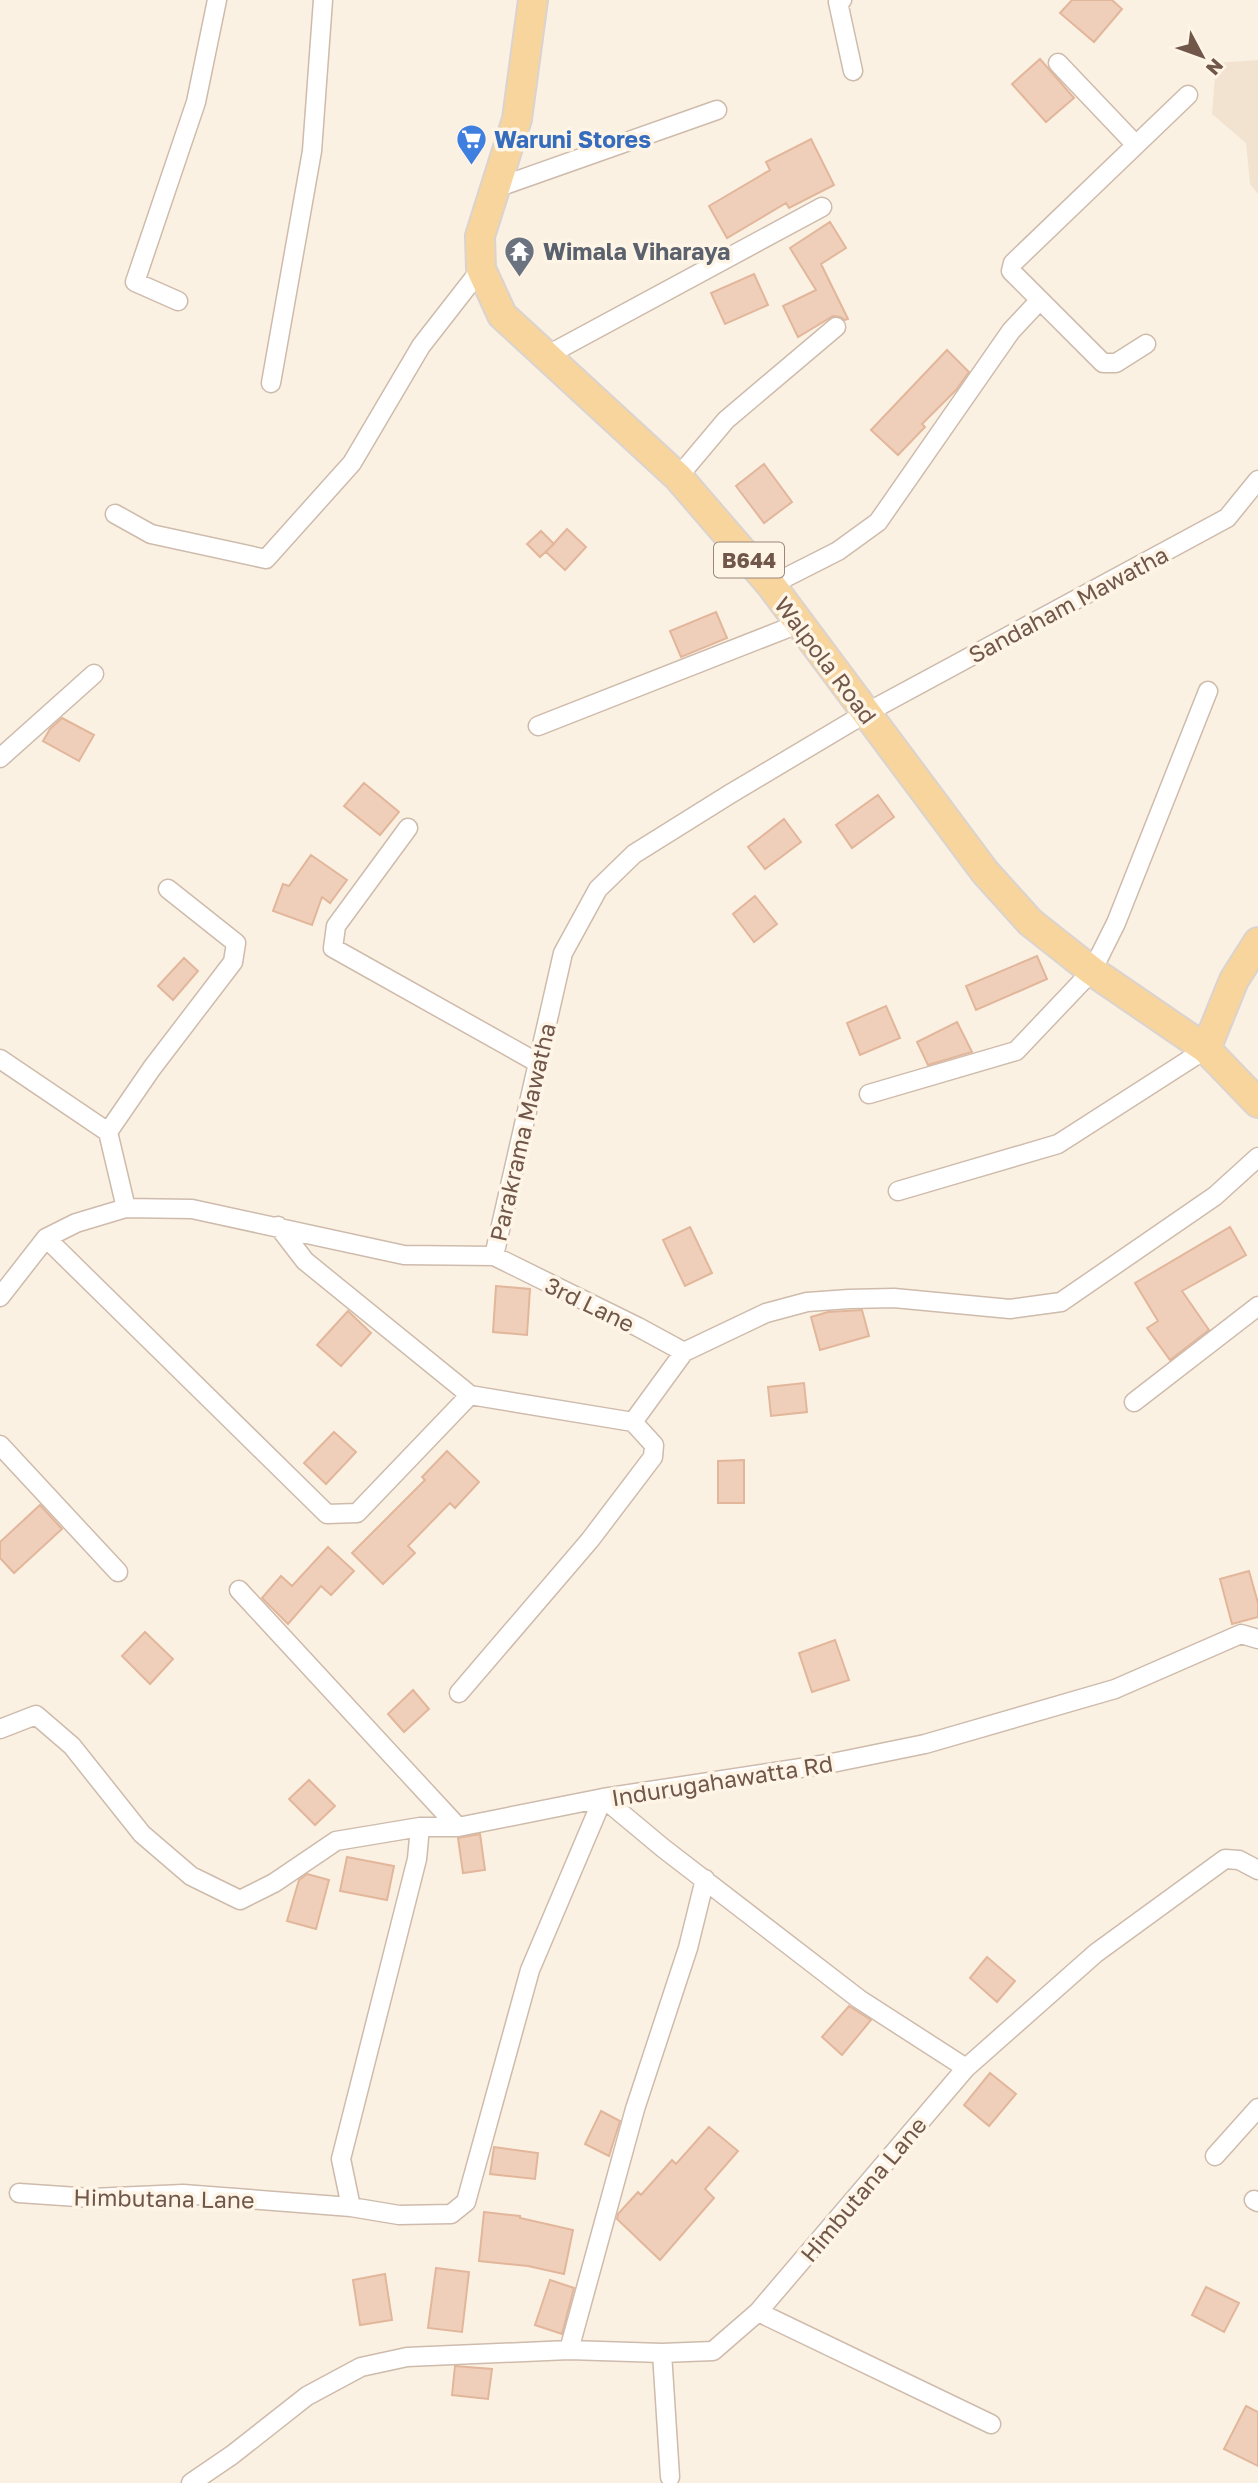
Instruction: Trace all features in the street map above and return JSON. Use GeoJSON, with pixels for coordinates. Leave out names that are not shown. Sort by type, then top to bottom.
{"type":"FeatureCollection","features":[{"type":"Feature","properties":{"kind":"main road","name":"Walpola Road"},"geometry":{"type":"LineString","coordinates":[[533,0],[517,119],[480,236],[481,269],[502,315],[678,477],[771,585],[985,872],[1030,922],[1092,971],[1206,1049]]}},
{"type":"Feature","properties":{"kind":"main road"},"geometry":{"type":"LineString","coordinates":[[1206,1049],[1234,980],[1258,942]]}},
{"type":"Feature","properties":{"kind":"main road","name":"B644"},"geometry":{"type":"LineString","coordinates":[[1206,1049],[1258,1103]]}},
{"type":"Feature","properties":{"kind":"street"},"geometry":{"type":"LineString","coordinates":[[178,301],[135,282],[196,102],[217,0]]}},
{"type":"Feature","properties":{"kind":"street"},"geometry":{"type":"LineString","coordinates":[[271,383],[312,151],[323,0]]}},
{"type":"Feature","properties":{"kind":"street"},"geometry":{"type":"LineString","coordinates":[[842,0],[838,2],[853,71]]}},
{"type":"Feature","properties":{"kind":"street"},"geometry":{"type":"LineString","coordinates":[[1058,63],[1136,145]]}},
{"type":"Feature","properties":{"kind":"street"},"geometry":{"type":"LineString","coordinates":[[1146,344],[1116,363],[1103,363],[1011,271],[1013,263],[1188,95]]}},
{"type":"Feature","properties":{"kind":"street"},"geometry":{"type":"LineString","coordinates":[[496,188],[717,110]]}},
{"type":"Feature","properties":{"kind":"street"},"geometry":{"type":"LineString","coordinates":[[546,356],[822,208]]}},
{"type":"Feature","properties":{"kind":"street"},"geometry":{"type":"LineString","coordinates":[[115,514],[150,534],[266,559],[352,463],[421,346],[481,269]]}},
{"type":"Feature","properties":{"kind":"street"},"geometry":{"type":"LineString","coordinates":[[771,585],[838,551],[878,522],[1011,331],[1039,301]]}},
{"type":"Feature","properties":{"kind":"street"},"geometry":{"type":"LineString","coordinates":[[678,477],[726,420],[836,327]]}},
{"type":"Feature","properties":{"kind":"street","name":"Sandaham Mawatha"},"geometry":{"type":"LineString","coordinates":[[866,713],[1227,518],[1258,480]]}},
{"type":"Feature","properties":{"kind":"street"},"geometry":{"type":"LineString","coordinates":[[538,726],[798,624]]}},
{"type":"Feature","properties":{"kind":"street"},"geometry":{"type":"LineString","coordinates":[[0,758],[94,674]]}},
{"type":"Feature","properties":{"kind":"street"},"geometry":{"type":"LineString","coordinates":[[869,1094],[1016,1051],[1092,971],[1116,923],[1208,691]]}},
{"type":"Feature","properties":{"kind":"street","name":"Parakrama Mawatha"},"geometry":{"type":"LineString","coordinates":[[0,1297],[46,1238],[76,1223],[126,1208],[192,1209],[404,1255],[494,1256],[563,953],[598,889],[635,854],[866,713]]}},
{"type":"Feature","properties":{"kind":"street"},"geometry":{"type":"LineString","coordinates":[[408,828],[336,926],[333,948],[538,1063]]}},
{"type":"Feature","properties":{"kind":"street"},"geometry":{"type":"LineString","coordinates":[[108,1132],[152,1068],[233,962],[236,943],[168,889]]}},
{"type":"Feature","properties":{"kind":"street"},"geometry":{"type":"LineString","coordinates":[[898,1191],[1058,1144],[1206,1049]]}},
{"type":"Feature","properties":{"kind":"street"},"geometry":{"type":"LineString","coordinates":[[0,1059],[108,1132],[126,1208]]}},
{"type":"Feature","properties":{"kind":"street"},"geometry":{"type":"LineString","coordinates":[[633,1422],[684,1353],[766,1313],[807,1302],[894,1298],[1010,1309],[1061,1302],[1215,1196],[1258,1157]]}},
{"type":"Feature","properties":{"kind":"street"},"geometry":{"type":"LineString","coordinates":[[278,1226],[305,1261],[470,1395],[633,1422],[654,1445],[653,1457],[590,1540],[459,1693]]}},
{"type":"Feature","properties":{"kind":"street"},"geometry":{"type":"LineString","coordinates":[[46,1238],[327,1514],[356,1513],[470,1395]]}},
{"type":"Feature","properties":{"kind":"street","name":"3rd Lane"},"geometry":{"type":"LineString","coordinates":[[494,1256],[638,1327],[684,1353]]}},
{"type":"Feature","properties":{"kind":"street"},"geometry":{"type":"LineString","coordinates":[[1134,1402],[1258,1306]]}},
{"type":"Feature","properties":{"kind":"street"},"geometry":{"type":"LineString","coordinates":[[0,1445],[118,1572]]}},
{"type":"Feature","properties":{"kind":"street"},"geometry":{"type":"LineString","coordinates":[[239,1590],[458,1827]]}},
{"type":"Feature","properties":{"kind":"street","name":"Indurugahawatta Rd"},"geometry":{"type":"LineString","coordinates":[[0,1729],[36,1715],[72,1746],[142,1834],[191,1876],[240,1900],[274,1883],[336,1841],[420,1827],[458,1827],[603,1798],[827,1764],[925,1744],[1115,1689],[1241,1634],[1258,1639]]}},
{"type":"Feature","properties":{"kind":"street"},"geometry":{"type":"LineString","coordinates":[[603,1798],[663,1848],[859,1999],[966,2068]]}},
{"type":"Feature","properties":{"kind":"street","name":"Himbutana Lane"},"geometry":{"type":"LineString","coordinates":[[19,2193],[92,2197],[183,2194],[351,2207],[399,2215],[451,2214],[466,2202],[530,1970],[603,1798]]}},
{"type":"Feature","properties":{"kind":"street"},"geometry":{"type":"LineString","coordinates":[[351,2207],[341,2159],[417,1859],[420,1827]]}},
{"type":"Feature","properties":{"kind":"street","name":"Himbutana Lane"},"geometry":{"type":"LineString","coordinates":[[191,2483],[232,2455],[307,2396],[361,2367],[407,2357],[569,2350],[662,2353],[713,2351],[758,2312],[966,2068],[1096,1952],[1225,1859],[1239,1860],[1258,1870]]}},
{"type":"Feature","properties":{"kind":"street"},"geometry":{"type":"LineString","coordinates":[[569,2350],[635,2109],[688,1948],[705,1879]]}},
{"type":"Feature","properties":{"kind":"street"},"geometry":{"type":"LineString","coordinates":[[1215,2156],[1258,2108]]}},
{"type":"Feature","properties":{"kind":"street"},"geometry":{"type":"LineString","coordinates":[[758,2312],[991,2424]]}},
{"type":"Feature","properties":{"kind":"street"},"geometry":{"type":"LineString","coordinates":[[662,2353],[670,2477]]}},
{"type":"Feature","properties":{"kind":"shaded area"},"geometry":{"type":"Polygon","coordinates":[[[1258,60],[1258,194],[1250,184],[1246,143],[1212,114],[1216,63],[1258,60]]]}},
{"type":"Feature","properties":{"kind":"building"},"geometry":{"type":"Polygon","coordinates":[[[1072,0],[1112,0],[1122,9],[1094,42],[1060,13],[1072,0]]]}},
{"type":"Feature","properties":{"kind":"building"},"geometry":{"type":"Polygon","coordinates":[[[1040,59],[1074,98],[1046,122],[1012,84],[1040,59]]]}},
{"type":"Feature","properties":{"kind":"building"},"geometry":{"type":"Polygon","coordinates":[[[811,139],[834,185],[789,208],[786,203],[727,238],[709,206],[770,170],[766,162],[811,139]]]}},
{"type":"Feature","properties":{"kind":"building"},"geometry":{"type":"Polygon","coordinates":[[[830,222],[846,248],[821,264],[848,319],[833,316],[798,337],[783,306],[816,290],[790,248],[830,222]]]}},
{"type":"Feature","properties":{"kind":"building"},"geometry":{"type":"Polygon","coordinates":[[[754,274],[768,305],[725,324],[711,293],[754,274]]]}},
{"type":"Feature","properties":{"kind":"building"},"geometry":{"type":"Polygon","coordinates":[[[947,350],[969,372],[956,390],[922,424],[925,427],[898,455],[871,430],[947,350]]]}},
{"type":"Feature","properties":{"kind":"building"},"geometry":{"type":"Polygon","coordinates":[[[764,464],[792,502],[764,523],[736,486],[764,464]]]}},
{"type":"Feature","properties":{"kind":"building"},"geometry":{"type":"Polygon","coordinates":[[[567,529],[586,547],[565,570],[546,552],[567,529]]]}},
{"type":"Feature","properties":{"kind":"building"},"geometry":{"type":"Polygon","coordinates":[[[541,531],[554,544],[540,557],[527,544],[541,531]]]}},
{"type":"Feature","properties":{"kind":"building"},"geometry":{"type":"Polygon","coordinates":[[[716,612],[727,638],[681,657],[670,631],[716,612]]]}},
{"type":"Feature","properties":{"kind":"building"},"geometry":{"type":"Polygon","coordinates":[[[62,718],[94,735],[79,761],[43,741],[50,729],[62,718]]]}},
{"type":"Feature","properties":{"kind":"building"},"geometry":{"type":"Polygon","coordinates":[[[364,783],[399,812],[380,835],[344,806],[364,783]]]}},
{"type":"Feature","properties":{"kind":"building"},"geometry":{"type":"Polygon","coordinates":[[[878,795],[894,817],[852,848],[836,825],[878,795]]]}},
{"type":"Feature","properties":{"kind":"building"},"geometry":{"type":"Polygon","coordinates":[[[784,819],[801,842],[765,869],[748,847],[784,819]]]}},
{"type":"Feature","properties":{"kind":"building"},"geometry":{"type":"Polygon","coordinates":[[[311,855],[347,880],[330,903],[322,897],[312,925],[273,911],[283,884],[289,886],[311,855]]]}},
{"type":"Feature","properties":{"kind":"building"},"geometry":{"type":"Polygon","coordinates":[[[755,896],[777,924],[754,942],[733,914],[755,896]]]}},
{"type":"Feature","properties":{"kind":"building"},"geometry":{"type":"Polygon","coordinates":[[[1037,956],[1047,979],[976,1010],[966,986],[1037,956]]]}},
{"type":"Feature","properties":{"kind":"building"},"geometry":{"type":"Polygon","coordinates":[[[184,958],[198,971],[173,1000],[158,986],[184,958]]]}},
{"type":"Feature","properties":{"kind":"building"},"geometry":{"type":"Polygon","coordinates":[[[886,1006],[900,1038],[860,1055],[847,1023],[886,1006]]]}},
{"type":"Feature","properties":{"kind":"building"},"geometry":{"type":"Polygon","coordinates":[[[957,1022],[972,1052],[928,1065],[917,1042],[957,1022]]]}},
{"type":"Feature","properties":{"kind":"building"},"geometry":{"type":"Polygon","coordinates":[[[690,1227],[712,1273],[685,1286],[663,1240],[690,1227]]]}},
{"type":"Feature","properties":{"kind":"building"},"geometry":{"type":"Polygon","coordinates":[[[1230,1227],[1246,1255],[1182,1291],[1209,1330],[1170,1360],[1147,1328],[1158,1321],[1135,1283],[1230,1227]]]}},
{"type":"Feature","properties":{"kind":"building"},"geometry":{"type":"Polygon","coordinates":[[[496,1286],[530,1289],[527,1335],[493,1332],[496,1286]]]}},
{"type":"Feature","properties":{"kind":"building"},"geometry":{"type":"Polygon","coordinates":[[[862,1310],[869,1336],[820,1350],[811,1317],[828,1312],[862,1310]]]}},
{"type":"Feature","properties":{"kind":"building"},"geometry":{"type":"Polygon","coordinates":[[[348,1311],[371,1333],[341,1366],[317,1345],[348,1311]]]}},
{"type":"Feature","properties":{"kind":"building"},"geometry":{"type":"Polygon","coordinates":[[[804,1383],[807,1412],[771,1416],[768,1387],[804,1383]]]}},
{"type":"Feature","properties":{"kind":"building"},"geometry":{"type":"Polygon","coordinates":[[[334,1432],[356,1452],[326,1484],[304,1463],[334,1432]]]}},
{"type":"Feature","properties":{"kind":"building"},"geometry":{"type":"Polygon","coordinates":[[[447,1451],[479,1482],[455,1508],[450,1503],[408,1546],[415,1553],[383,1584],[352,1553],[425,1480],[422,1477],[447,1451]]]}},
{"type":"Feature","properties":{"kind":"building"},"geometry":{"type":"Polygon","coordinates":[[[744,1460],[744,1503],[718,1503],[718,1461],[744,1460]]]}},
{"type":"Feature","properties":{"kind":"building"},"geometry":{"type":"Polygon","coordinates":[[[40,1505],[62,1529],[14,1573],[0,1558],[0,1542],[40,1505]]]}},
{"type":"Feature","properties":{"kind":"building"},"geometry":{"type":"Polygon","coordinates":[[[328,1547],[354,1571],[331,1595],[321,1586],[288,1624],[262,1598],[281,1576],[292,1586],[328,1547]]]}},
{"type":"Feature","properties":{"kind":"building"},"geometry":{"type":"Polygon","coordinates":[[[1249,1571],[1258,1603],[1258,1617],[1232,1624],[1220,1579],[1249,1571]]]}},
{"type":"Feature","properties":{"kind":"building"},"geometry":{"type":"Polygon","coordinates":[[[145,1632],[173,1659],[150,1684],[122,1656],[145,1632]]]}},
{"type":"Feature","properties":{"kind":"building"},"geometry":{"type":"Polygon","coordinates":[[[835,1640],[849,1680],[812,1692],[799,1653],[835,1640]]]}},
{"type":"Feature","properties":{"kind":"building"},"geometry":{"type":"Polygon","coordinates":[[[413,1690],[429,1709],[404,1732],[388,1714],[413,1690]]]}},
{"type":"Feature","properties":{"kind":"building"},"geometry":{"type":"Polygon","coordinates":[[[309,1780],[335,1806],[315,1825],[289,1799],[309,1780]]]}},
{"type":"Feature","properties":{"kind":"building"},"geometry":{"type":"Polygon","coordinates":[[[480,1834],[485,1870],[463,1873],[458,1838],[480,1834]]]}},
{"type":"Feature","properties":{"kind":"building"},"geometry":{"type":"Polygon","coordinates":[[[347,1857],[394,1866],[387,1900],[340,1891],[347,1857]]]}},
{"type":"Feature","properties":{"kind":"building"},"geometry":{"type":"Polygon","coordinates":[[[307,1874],[329,1880],[316,1929],[287,1921],[299,1880],[307,1874]]]}},
{"type":"Feature","properties":{"kind":"building"},"geometry":{"type":"Polygon","coordinates":[[[987,1957],[1015,1981],[997,2002],[970,1978],[987,1957]]]}},
{"type":"Feature","properties":{"kind":"building"},"geometry":{"type":"Polygon","coordinates":[[[849,2006],[871,2020],[842,2055],[822,2037],[849,2006]]]}},
{"type":"Feature","properties":{"kind":"building"},"geometry":{"type":"Polygon","coordinates":[[[990,2073],[1016,2094],[989,2126],[964,2105],[990,2073]]]}},
{"type":"Feature","properties":{"kind":"building"},"geometry":{"type":"Polygon","coordinates":[[[601,2111],[620,2121],[609,2156],[585,2144],[601,2111]]]}},
{"type":"Feature","properties":{"kind":"building"},"geometry":{"type":"Polygon","coordinates":[[[709,2127],[738,2151],[705,2189],[714,2198],[660,2260],[617,2219],[618,2214],[638,2192],[641,2195],[672,2160],[676,2164],[709,2127]]]}},
{"type":"Feature","properties":{"kind":"building"},"geometry":{"type":"Polygon","coordinates":[[[494,2147],[538,2153],[535,2179],[490,2174],[494,2147]]]}},
{"type":"Feature","properties":{"kind":"building"},"geometry":{"type":"Polygon","coordinates":[[[484,2212],[520,2216],[573,2230],[564,2274],[528,2266],[479,2261],[484,2212]]]}},
{"type":"Feature","properties":{"kind":"building"},"geometry":{"type":"Polygon","coordinates":[[[436,2268],[469,2272],[462,2332],[428,2328],[436,2268]]]}},
{"type":"Feature","properties":{"kind":"building"},"geometry":{"type":"Polygon","coordinates":[[[385,2274],[392,2320],[360,2325],[353,2280],[385,2274]]]}},
{"type":"Feature","properties":{"kind":"building"},"geometry":{"type":"Polygon","coordinates":[[[550,2280],[574,2288],[562,2334],[535,2325],[550,2280]]]}},
{"type":"Feature","properties":{"kind":"building"},"geometry":{"type":"Polygon","coordinates":[[[1206,2287],[1239,2303],[1224,2332],[1192,2315],[1206,2287]]]}},
{"type":"Feature","properties":{"kind":"building"},"geometry":{"type":"Polygon","coordinates":[[[455,2366],[492,2369],[488,2399],[452,2395],[455,2366]]]}},
{"type":"Feature","properties":{"kind":"building"},"geometry":{"type":"Polygon","coordinates":[[[1246,2406],[1258,2412],[1258,2466],[1224,2449],[1246,2406]]]}},
{"type":"Feature","properties":{"kind":"place","name":"Waruni Stores"},"geometry":{"type":"Point","coordinates":[471,166]}},
{"type":"Feature","properties":{"kind":"place","name":"Wimala Viharaya"},"geometry":{"type":"Point","coordinates":[520,278]}}]}
